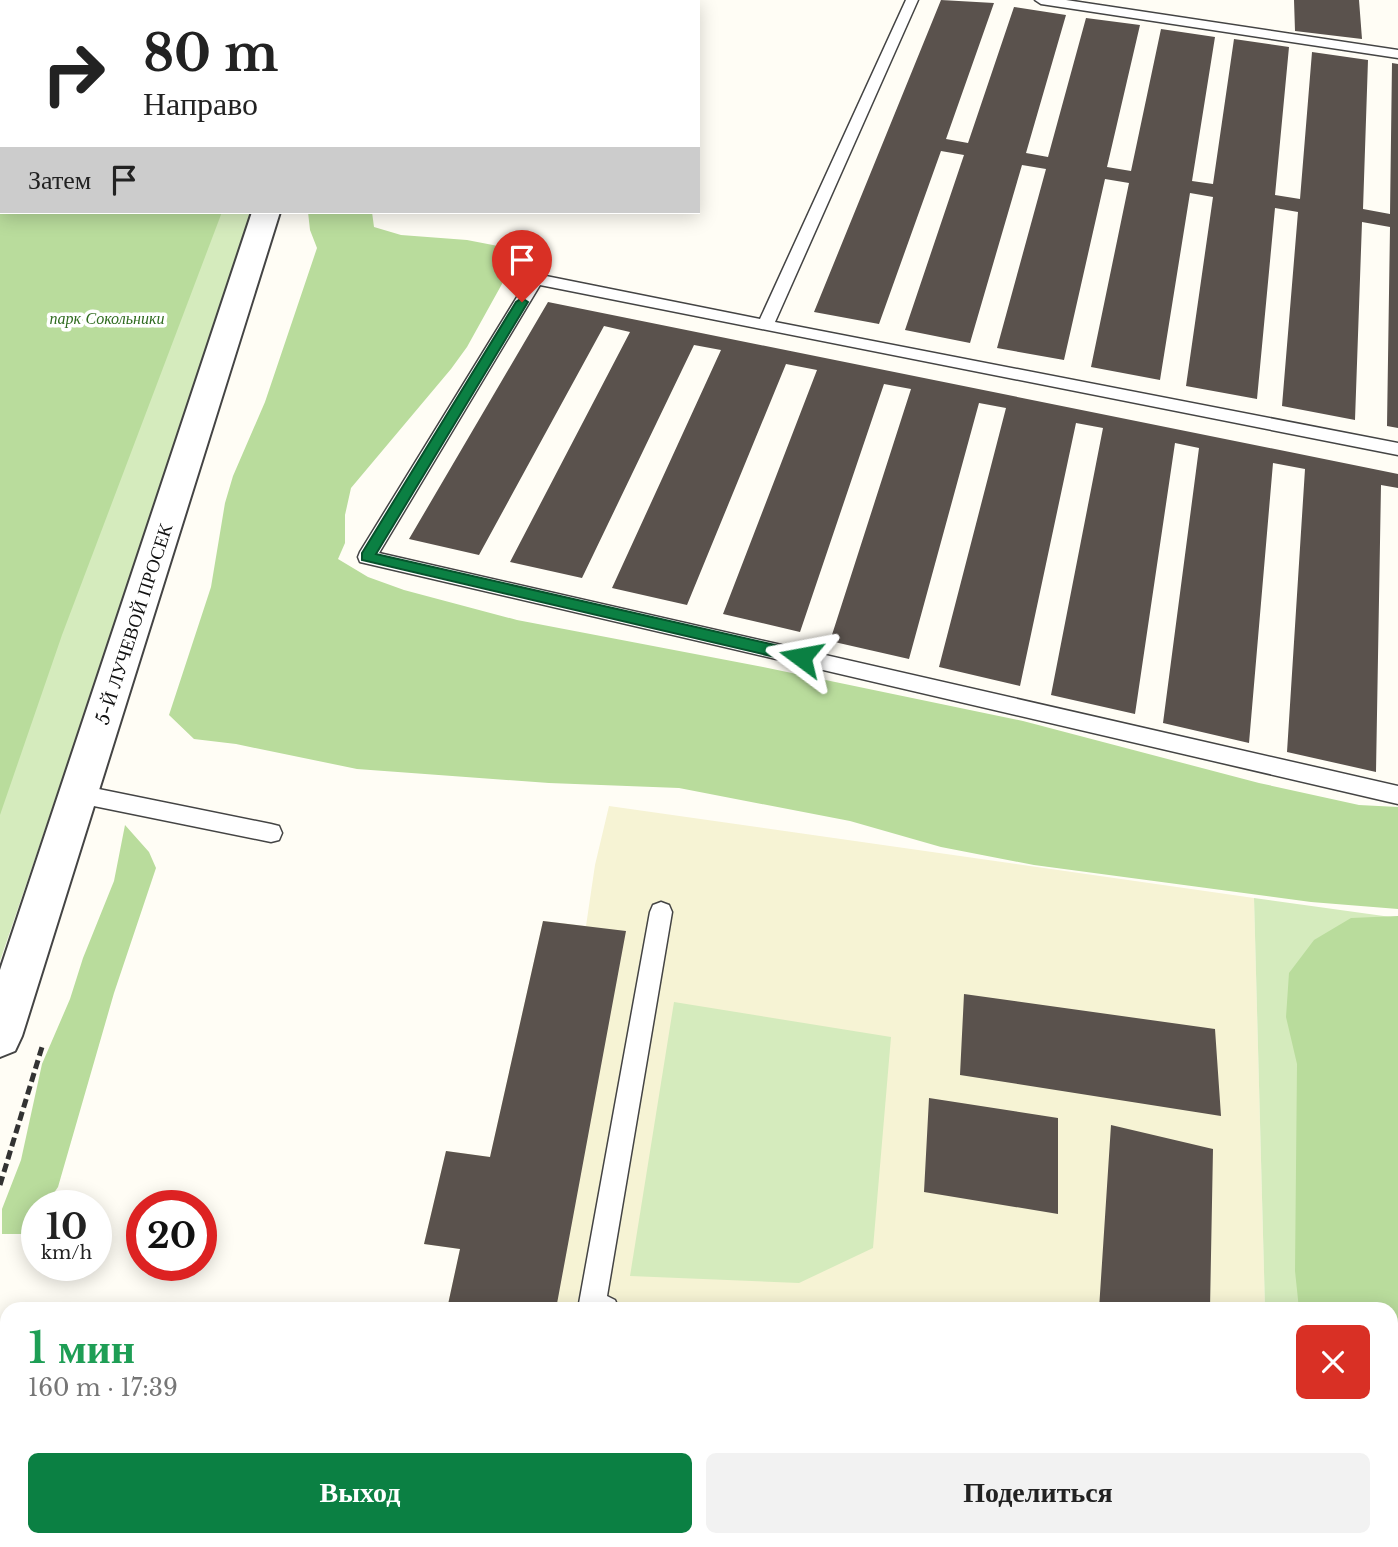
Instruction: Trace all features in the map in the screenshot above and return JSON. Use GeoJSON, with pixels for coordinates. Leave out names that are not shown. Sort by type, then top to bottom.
{"type":"FeatureCollection","features":[{"type":"Feature","properties":{"kind":"street","name":"5-Й ЛУЧЕВОЙ ПРОСЕК"},"geometry":{"type":"LineString","coordinates":[[0,1036],[265,214]]}},
{"type":"Feature","properties":{"kind":"lane"},"geometry":{"type":"LineString","coordinates":[[765,325],[912,0]]}},
{"type":"Feature","properties":{"kind":"lane"},"geometry":{"type":"LineString","coordinates":[[1041,0],[1398,54]]}},
{"type":"Feature","properties":{"kind":"lane"},"geometry":{"type":"LineString","coordinates":[[1398,449],[536,279],[367,557],[1398,795]]}},
{"type":"Feature","properties":{"kind":"lane"},"geometry":{"type":"LineString","coordinates":[[79,794],[271,833]]}},
{"type":"Feature","properties":{"kind":"lane"},"geometry":{"type":"LineString","coordinates":[[592,1302],[661,912]]}},
{"type":"Feature","properties":{"kind":"shaded area"},"geometry":{"type":"Polygon","coordinates":[[[609,806],[1254,898],[1265,1302],[449,1302],[460,1249],[424,1244],[446,1151],[490,1157],[543,921],[586,926],[595,865],[609,806]]]}},
{"type":"Feature","properties":{"kind":"green space","name":"парк Сокольники"},"geometry":{"type":"Polygon","coordinates":[[[0,214],[255,214],[0,961],[0,214]]]}},
{"type":"Feature","properties":{"kind":"green space","name":"парк Сокольники"},"geometry":{"type":"Polygon","coordinates":[[[0,214],[221,214],[62,635],[0,815],[0,214]]]}},
{"type":"Feature","properties":{"kind":"green space"},"geometry":{"type":"Polygon","coordinates":[[[308,214],[372,214],[374,227],[401,235],[467,240],[498,246],[513,264],[467,347],[351,488],[345,515],[345,543],[338,559],[368,577],[404,590],[517,620],[1023,721],[1259,783],[1359,805],[1398,807],[1398,909],[1311,902],[1034,865],[941,847],[850,821],[679,788],[549,783],[357,769],[236,744],[194,739],[169,715],[211,587],[225,503],[233,476],[265,402],[317,248],[310,230],[308,214]]]}},
{"type":"Feature","properties":{"kind":"green space"},"geometry":{"type":"Polygon","coordinates":[[[125,825],[149,852],[156,868],[114,993],[58,1187],[56,1190],[21,1190],[21,1234],[2,1234],[2,1209],[21,1160],[42,1064],[70,999],[83,958],[114,881],[125,825]]]}},
{"type":"Feature","properties":{"kind":"green space"},"geometry":{"type":"Polygon","coordinates":[[[1254,898],[1398,918],[1398,1302],[1265,1302],[1254,898]]]}},
{"type":"Feature","properties":{"kind":"green space"},"geometry":{"type":"Polygon","coordinates":[[[1398,916],[1398,1302],[1298,1302],[1295,1271],[1297,1064],[1286,1017],[1289,973],[1314,940],[1351,918],[1398,916]]]}},
{"type":"Feature","properties":{"kind":"green space"},"geometry":{"type":"Polygon","coordinates":[[[674,1002],[891,1037],[873,1248],[799,1283],[630,1276],[674,1002]]]}},
{"type":"Feature","properties":{"kind":"building"},"geometry":{"type":"Polygon","coordinates":[[[941,0],[994,3],[946,139],[968,143],[1014,7],[1066,15],[1026,153],[1048,157],[1086,18],[1140,25],[1107,167],[1131,171],[1161,29],[1215,37],[1192,181],[1213,184],[1234,39],[1289,47],[1275,195],[1300,199],[1312,52],[1368,60],[1363,209],[1390,214],[1392,63],[1398,64],[1398,428],[1387,426],[1390,227],[1362,222],[1355,420],[1282,406],[1298,212],[1275,208],[1257,399],[1186,386],[1213,197],[1190,193],[1160,380],[1091,367],[1129,183],[1105,179],[1064,360],[997,348],[1046,169],[1022,165],[970,343],[905,330],[964,155],[941,151],[879,324],[814,312],[941,0]]]}},
{"type":"Feature","properties":{"kind":"building"},"geometry":{"type":"Polygon","coordinates":[[[1294,0],[1359,0],[1362,39],[1295,31],[1294,0]]]}},
{"type":"Feature","properties":{"kind":"building"},"geometry":{"type":"Polygon","coordinates":[[[548,302],[1398,474],[1398,488],[1381,485],[1376,772],[1287,752],[1305,469],[1273,463],[1249,743],[1163,723],[1199,448],[1175,443],[1135,714],[1051,695],[1103,428],[1076,423],[1020,686],[939,667],[1006,408],[979,403],[909,659],[830,641],[911,389],[884,384],[800,632],[723,614],[817,370],[786,364],[687,605],[612,588],[721,350],[694,345],[582,578],[510,562],[630,332],[604,326],[479,555],[409,539],[548,302]]]}},
{"type":"Feature","properties":{"kind":"building"},"geometry":{"type":"Polygon","coordinates":[[[543,921],[626,931],[557,1302],[449,1302],[460,1249],[424,1244],[446,1151],[490,1157],[543,921]]]}},
{"type":"Feature","properties":{"kind":"building"},"geometry":{"type":"Polygon","coordinates":[[[964,994],[1215,1029],[1221,1116],[960,1075],[964,994]]]}},
{"type":"Feature","properties":{"kind":"building"},"geometry":{"type":"Polygon","coordinates":[[[929,1098],[1058,1118],[1058,1214],[924,1192],[929,1098]]]}},
{"type":"Feature","properties":{"kind":"building"},"geometry":{"type":"Polygon","coordinates":[[[1111,1125],[1213,1149],[1210,1302],[1099,1302],[1111,1125]]]}},
{"type":"Feature","properties":{"kind":"route"},"geometry":{"type":"LineString","coordinates":[[522,302],[367,557],[801,657]]}}]}
